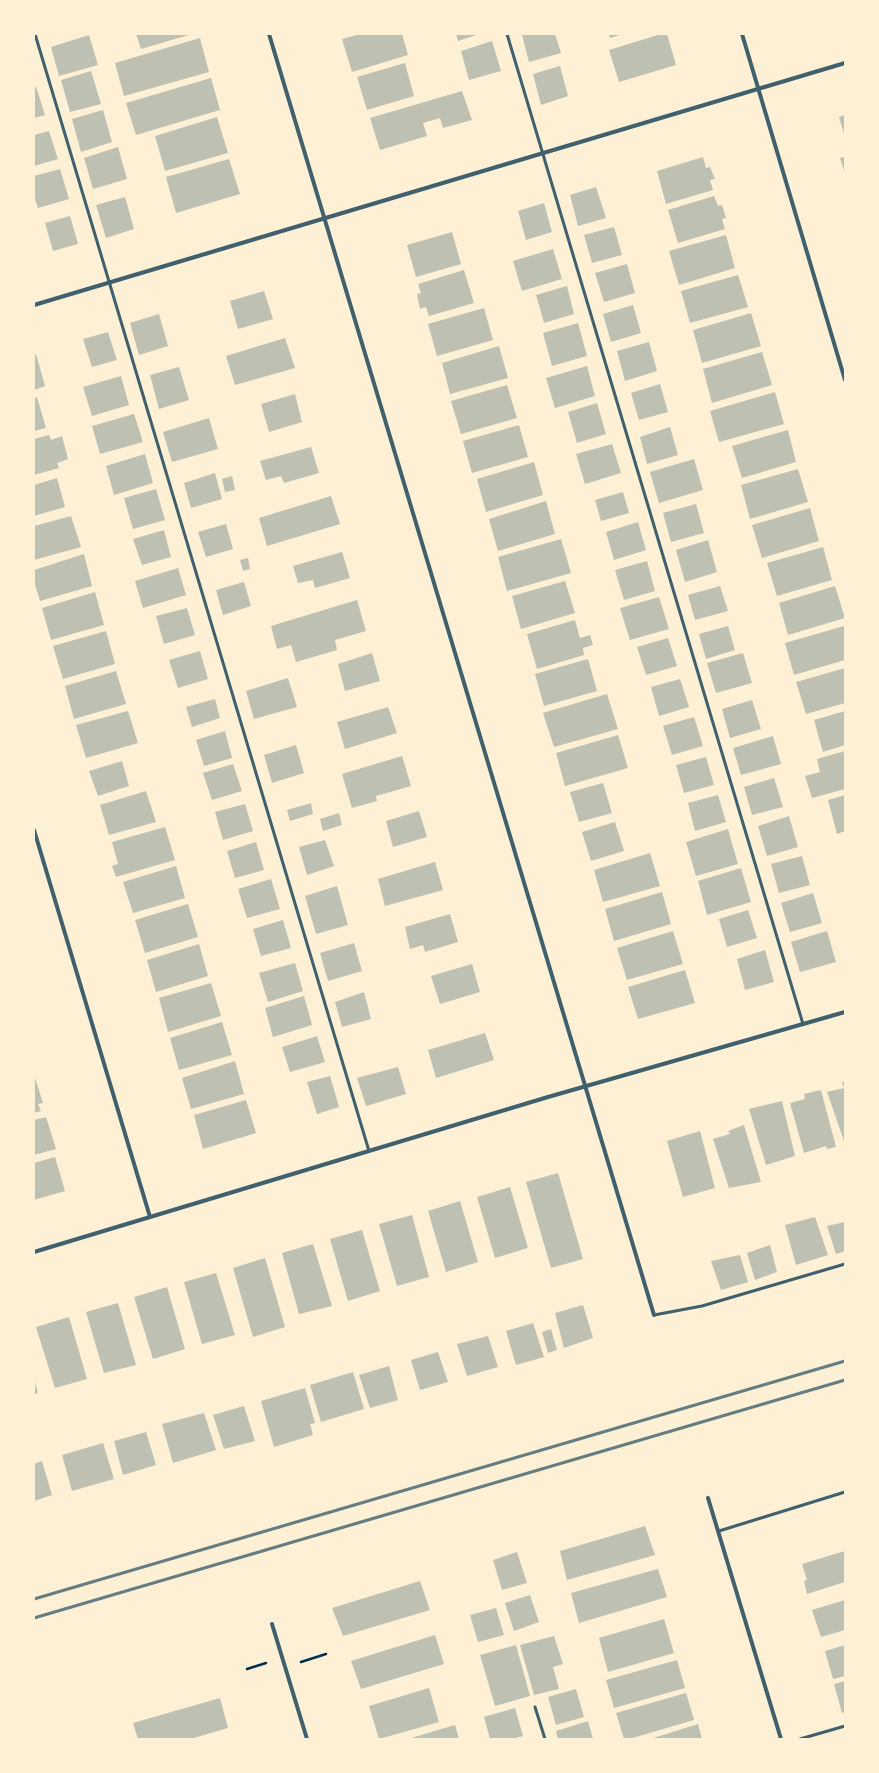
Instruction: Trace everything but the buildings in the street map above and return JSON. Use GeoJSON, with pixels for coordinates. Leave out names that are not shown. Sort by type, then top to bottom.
{"type":"FeatureCollection","features":[{"type":"Feature","properties":{"kind":"street"},"geometry":{"type":"LineString","coordinates":[[269,34],[654,1315]]}},
{"type":"Feature","properties":{"kind":"street"},"geometry":{"type":"LineString","coordinates":[[742,34],[845,380]]}},
{"type":"Feature","properties":{"kind":"street"},"geometry":{"type":"LineString","coordinates":[[34,305],[325,219],[757,88],[845,63]]}},
{"type":"Feature","properties":{"kind":"street"},"geometry":{"type":"LineString","coordinates":[[34,830],[150,1217]]}},
{"type":"Feature","properties":{"kind":"street"},"geometry":{"type":"LineString","coordinates":[[34,1252],[586,1086],[845,1012]]}},
{"type":"Feature","properties":{"kind":"street"},"geometry":{"type":"LineString","coordinates":[[708,1498],[781,1739]]}},
{"type":"Feature","properties":{"kind":"street"},"geometry":{"type":"LineString","coordinates":[[272,1624],[307,1739]]}},
{"type":"Feature","properties":{"kind":"lane"},"geometry":{"type":"LineString","coordinates":[[35,34],[369,1151]]}},
{"type":"Feature","properties":{"kind":"lane"},"geometry":{"type":"LineString","coordinates":[[507,34],[803,1024]]}},
{"type":"Feature","properties":{"kind":"lane"},"geometry":{"type":"LineString","coordinates":[[654,1315],[702,1306],[845,1264]]}},
{"type":"Feature","properties":{"kind":"lane"},"geometry":{"type":"LineString","coordinates":[[719,1531],[845,1492]]}},
{"type":"Feature","properties":{"kind":"lane"},"geometry":{"type":"LineString","coordinates":[[535,1707],[545,1739]]}},
{"type":"Feature","properties":{"kind":"lane"},"geometry":{"type":"LineString","coordinates":[[800,1739],[845,1726]]}},
{"type":"Feature","properties":{"kind":"path"},"geometry":{"type":"LineString","coordinates":[[307,1660],[326,1654]]}},
{"type":"Feature","properties":{"kind":"path"},"geometry":{"type":"LineString","coordinates":[[248,1669],[267,1663]]}},
{"type":"Feature","properties":{"kind":"railway"},"geometry":{"type":"LineString","coordinates":[[34,1599],[845,1361]]}},
{"type":"Feature","properties":{"kind":"railway"},"geometry":{"type":"LineString","coordinates":[[34,1618],[845,1380]]}}]}
